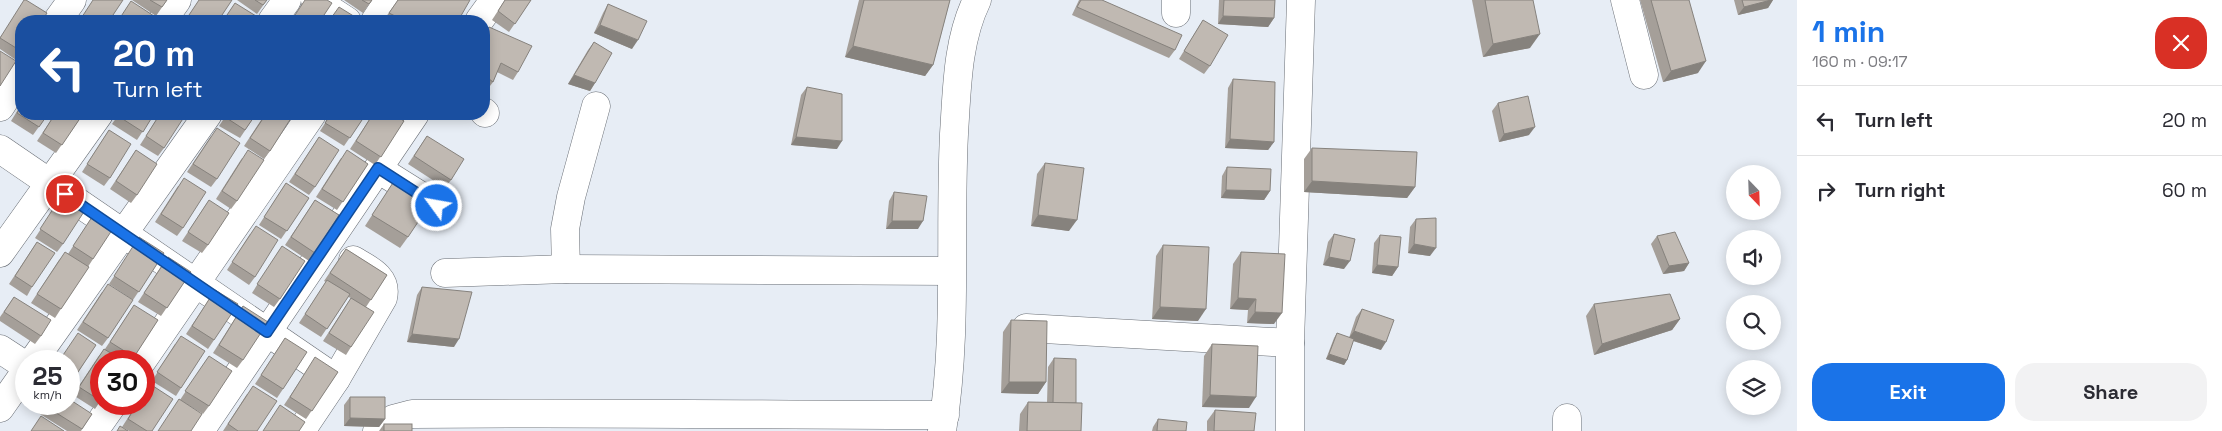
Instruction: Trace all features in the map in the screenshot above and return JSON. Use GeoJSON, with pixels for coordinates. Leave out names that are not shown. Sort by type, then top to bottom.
{"type":"FeatureCollection","features":[{"type":"Feature","properties":{"kind":"street"},"geometry":{"type":"LineString","coordinates":[[62,15],[72,0]]}},
{"type":"Feature","properties":{"kind":"street"},"geometry":{"type":"LineString","coordinates":[[166,15],[177,0]]}},
{"type":"Feature","properties":{"kind":"street"},"geometry":{"type":"LineString","coordinates":[[276,15],[287,0]]}},
{"type":"Feature","properties":{"kind":"street"},"geometry":{"type":"LineString","coordinates":[[315,0],[338,15]]}},
{"type":"Feature","properties":{"kind":"street"},"geometry":{"type":"LineString","coordinates":[[379,15],[389,0]]}},
{"type":"Feature","properties":{"kind":"street"},"geometry":{"type":"LineString","coordinates":[[483,15],[494,0]]}},
{"type":"Feature","properties":{"kind":"street"},"geometry":{"type":"LineString","coordinates":[[377,431],[393,419],[412,414],[590,412],[943,423],[951,345],[951,191],[956,88],[963,42],[977,0]]}},
{"type":"Feature","properties":{"kind":"street"},"geometry":{"type":"LineString","coordinates":[[1290,431],[1290,343],[1301,0]]}},
{"type":"Feature","properties":{"kind":"street"},"geometry":{"type":"LineString","coordinates":[[1625,0],[1644,75]]}},
{"type":"Feature","properties":{"kind":"street"},"geometry":{"type":"LineString","coordinates":[[0,107],[15,84]]}},
{"type":"Feature","properties":{"kind":"street"},"geometry":{"type":"LineString","coordinates":[[566,269],[565,229],[571,197],[596,106]]}},
{"type":"Feature","properties":{"kind":"street"},"geometry":{"type":"LineString","coordinates":[[0,253],[95,120]]}},
{"type":"Feature","properties":{"kind":"street"},"geometry":{"type":"LineString","coordinates":[[41,350],[204,120]]}},
{"type":"Feature","properties":{"kind":"street"},"geometry":{"type":"LineString","coordinates":[[150,350],[308,120]]}},
{"type":"Feature","properties":{"kind":"street"},"geometry":{"type":"LineString","coordinates":[[200,431],[411,120]]}},
{"type":"Feature","properties":{"kind":"street"},"geometry":{"type":"LineString","coordinates":[[0,149],[336,379]]}},
{"type":"Feature","properties":{"kind":"street"},"geometry":{"type":"LineString","coordinates":[[378,168],[437,206]]}},
{"type":"Feature","properties":{"kind":"street"},"geometry":{"type":"LineString","coordinates":[[301,431],[336,379],[383,298],[385,288],[382,280],[375,273],[326,244]]}},
{"type":"Feature","properties":{"kind":"street"},"geometry":{"type":"LineString","coordinates":[[445,273],[566,269],[951,271]]}},
{"type":"Feature","properties":{"kind":"street"},"geometry":{"type":"LineString","coordinates":[[1026,328],[1290,343]]}},
{"type":"Feature","properties":{"kind":"street"},"geometry":{"type":"LineString","coordinates":[[0,349],[15,359]]}},
{"type":"Feature","properties":{"kind":"street"},"geometry":{"type":"LineString","coordinates":[[0,408],[15,387]]}},
{"type":"Feature","properties":{"kind":"street"},"geometry":{"type":"LineString","coordinates":[[94,431],[105,415]]}},
{"type":"Feature","properties":{"kind":"building"},"geometry":{"type":"Polygon","coordinates":[[[24,0],[47,13],[46,15],[15,15],[15,47],[0,38],[24,0]]]}},
{"type":"Feature","properties":{"kind":"building"},"geometry":{"type":"Polygon","coordinates":[[[93,0],[123,0],[113,15],[83,15],[93,0]]]}},
{"type":"Feature","properties":{"kind":"building"},"geometry":{"type":"Polygon","coordinates":[[[150,0],[167,0],[162,7],[150,0]]]}},
{"type":"Feature","properties":{"kind":"building"},"geometry":{"type":"Polygon","coordinates":[[[199,0],[232,0],[222,15],[189,15],[199,0]]]}},
{"type":"Feature","properties":{"kind":"building"},"geometry":{"type":"Polygon","coordinates":[[[255,0],[267,0],[263,5],[255,0]]]}},
{"type":"Feature","properties":{"kind":"building"},"geometry":{"type":"Polygon","coordinates":[[[305,0],[327,0],[332,3],[324,15],[295,15],[305,0]]]}},
{"type":"Feature","properties":{"kind":"building"},"geometry":{"type":"Polygon","coordinates":[[[362,0],[372,0],[369,4],[362,0]]]}},
{"type":"Feature","properties":{"kind":"building"},"geometry":{"type":"Polygon","coordinates":[[[398,0],[470,0],[461,15],[393,15],[389,13],[398,0]]]}},
{"type":"Feature","properties":{"kind":"building"},"geometry":{"type":"Polygon","coordinates":[[[505,0],[531,0],[515,24],[498,11],[505,0]]]}},
{"type":"Feature","properties":{"kind":"building"},"geometry":{"type":"Polygon","coordinates":[[[864,0],[950,0],[933,65],[853,46],[864,0]]]}},
{"type":"Feature","properties":{"kind":"building"},"geometry":{"type":"Polygon","coordinates":[[[1081,0],[1102,0],[1182,35],[1175,50],[1077,7],[1081,0]]]}},
{"type":"Feature","properties":{"kind":"building"},"geometry":{"type":"Polygon","coordinates":[[[1224,0],[1275,0],[1274,18],[1223,16],[1224,0]]]}},
{"type":"Feature","properties":{"kind":"building"},"geometry":{"type":"Polygon","coordinates":[[[1485,0],[1533,0],[1540,34],[1493,44],[1485,0]]]}},
{"type":"Feature","properties":{"kind":"building"},"geometry":{"type":"Polygon","coordinates":[[[1651,0],[1689,0],[1706,61],[1671,71],[1651,0]]]}},
{"type":"Feature","properties":{"kind":"building"},"geometry":{"type":"Polygon","coordinates":[[[1742,0],[1771,0],[1744,7],[1742,0]]]}},
{"type":"Feature","properties":{"kind":"building"},"geometry":{"type":"Polygon","coordinates":[[[131,1],[152,15],[122,15],[131,1]]]}},
{"type":"Feature","properties":{"kind":"building"},"geometry":{"type":"Polygon","coordinates":[[[235,3],[254,15],[227,15],[235,3]]]}},
{"type":"Feature","properties":{"kind":"building"},"geometry":{"type":"Polygon","coordinates":[[[608,4],[647,21],[638,40],[600,25],[608,4]]]}},
{"type":"Feature","properties":{"kind":"building"},"geometry":{"type":"Polygon","coordinates":[[[339,7],[352,15],[333,15],[339,7]]]}},
{"type":"Feature","properties":{"kind":"building"},"geometry":{"type":"Polygon","coordinates":[[[1203,20],[1228,35],[1210,66],[1184,51],[1203,20]]]}},
{"type":"Feature","properties":{"kind":"building"},"geometry":{"type":"Polygon","coordinates":[[[490,27],[532,46],[518,72],[501,63],[493,82],[490,80],[490,27]]]}},
{"type":"Feature","properties":{"kind":"building"},"geometry":{"type":"Polygon","coordinates":[[[594,42],[612,53],[595,83],[574,75],[594,42]]]}},
{"type":"Feature","properties":{"kind":"building"},"geometry":{"type":"Polygon","coordinates":[[[0,51],[15,60],[15,63],[0,86],[0,51]]]}},
{"type":"Feature","properties":{"kind":"building"},"geometry":{"type":"Polygon","coordinates":[[[1233,79],[1275,82],[1274,142],[1230,139],[1233,79]]]}},
{"type":"Feature","properties":{"kind":"building"},"geometry":{"type":"Polygon","coordinates":[[[807,87],[842,94],[842,141],[796,137],[807,87]]]}},
{"type":"Feature","properties":{"kind":"building"},"geometry":{"type":"Polygon","coordinates":[[[1528,96],[1535,127],[1504,134],[1498,103],[1528,96]]]}},
{"type":"Feature","properties":{"kind":"building"},"geometry":{"type":"Polygon","coordinates":[[[28,120],[44,120],[39,127],[28,120]]]}},
{"type":"Feature","properties":{"kind":"building"},"geometry":{"type":"Polygon","coordinates":[[[51,120],[79,120],[62,145],[43,133],[51,120]]]}},
{"type":"Feature","properties":{"kind":"building"},"geometry":{"type":"Polygon","coordinates":[[[124,120],[150,120],[143,132],[124,120]]]}},
{"type":"Feature","properties":{"kind":"building"},"geometry":{"type":"Polygon","coordinates":[[[156,120],[182,120],[164,148],[146,136],[156,120]]]}},
{"type":"Feature","properties":{"kind":"building"},"geometry":{"type":"Polygon","coordinates":[[[230,120],[252,120],[245,130],[230,120]]]}},
{"type":"Feature","properties":{"kind":"building"},"geometry":{"type":"Polygon","coordinates":[[[262,120],[290,120],[270,151],[250,138],[262,120]]]}},
{"type":"Feature","properties":{"kind":"building"},"geometry":{"type":"Polygon","coordinates":[[[327,120],[362,120],[350,138],[325,123],[327,120]]]}},
{"type":"Feature","properties":{"kind":"building"},"geometry":{"type":"Polygon","coordinates":[[[369,120],[404,121],[381,157],[356,141],[369,120]]]}},
{"type":"Feature","properties":{"kind":"building"},"geometry":{"type":"Polygon","coordinates":[[[217,128],[240,143],[217,179],[193,164],[217,128]]]}},
{"type":"Feature","properties":{"kind":"building"},"geometry":{"type":"Polygon","coordinates":[[[109,130],[131,144],[110,178],[87,164],[109,130]]]}},
{"type":"Feature","properties":{"kind":"building"},"geometry":{"type":"Polygon","coordinates":[[[427,136],[464,159],[451,180],[414,156],[427,136]]]}},
{"type":"Feature","properties":{"kind":"building"},"geometry":{"type":"Polygon","coordinates":[[[319,137],[339,150],[315,187],[295,174],[319,137]]]}},
{"type":"Feature","properties":{"kind":"building"},"geometry":{"type":"Polygon","coordinates":[[[1312,148],[1417,152],[1415,187],[1312,181],[1312,148]]]}},
{"type":"Feature","properties":{"kind":"building"},"geometry":{"type":"Polygon","coordinates":[[[136,150],[157,164],[137,195],[116,181],[136,150]]]}},
{"type":"Feature","properties":{"kind":"building"},"geometry":{"type":"Polygon","coordinates":[[[248,150],[264,160],[237,201],[222,191],[248,150]]]}},
{"type":"Feature","properties":{"kind":"building"},"geometry":{"type":"Polygon","coordinates":[[[347,150],[368,164],[343,202],[322,189],[347,150]]]}},
{"type":"Feature","properties":{"kind":"building"},"geometry":{"type":"Polygon","coordinates":[[[1045,163],[1084,168],[1077,220],[1038,215],[1045,163]]]}},
{"type":"Feature","properties":{"kind":"building"},"geometry":{"type":"Polygon","coordinates":[[[1227,167],[1271,169],[1270,191],[1226,190],[1227,167]]]}},
{"type":"Feature","properties":{"kind":"building"},"geometry":{"type":"Polygon","coordinates":[[[398,175],[434,198],[408,237],[372,215],[398,175]]]}},
{"type":"Feature","properties":{"kind":"building"},"geometry":{"type":"Polygon","coordinates":[[[184,178],[206,192],[183,228],[161,214],[184,178]]]}},
{"type":"Feature","properties":{"kind":"building"},"geometry":{"type":"Polygon","coordinates":[[[286,183],[309,198],[287,231],[264,217],[286,183]]]}},
{"type":"Feature","properties":{"kind":"building"},"geometry":{"type":"Polygon","coordinates":[[[66,189],[89,204],[63,244],[40,229],[66,189]]]}},
{"type":"Feature","properties":{"kind":"building"},"geometry":{"type":"Polygon","coordinates":[[[894,192],[927,196],[923,221],[892,221],[894,192]]]}},
{"type":"Feature","properties":{"kind":"building"},"geometry":{"type":"Polygon","coordinates":[[[209,200],[229,213],[208,245],[188,232],[209,200]]]}},
{"type":"Feature","properties":{"kind":"building"},"geometry":{"type":"Polygon","coordinates":[[[315,200],[339,215],[315,253],[291,237],[315,200]]]}},
{"type":"Feature","properties":{"kind":"building"},"geometry":{"type":"Polygon","coordinates":[[[94,214],[114,227],[93,259],[73,246],[94,214]]]}},
{"type":"Feature","properties":{"kind":"building"},"geometry":{"type":"Polygon","coordinates":[[[1436,218],[1436,248],[1414,244],[1416,219],[1436,218]]]}},
{"type":"Feature","properties":{"kind":"building"},"geometry":{"type":"Polygon","coordinates":[[[256,226],[278,240],[255,277],[232,262],[256,226]]]}},
{"type":"Feature","properties":{"kind":"building"},"geometry":{"type":"Polygon","coordinates":[[[1675,232],[1689,263],[1669,266],[1657,236],[1675,232]]]}},
{"type":"Feature","properties":{"kind":"building"},"geometry":{"type":"Polygon","coordinates":[[[1334,234],[1355,239],[1350,261],[1329,257],[1334,234]]]}},
{"type":"Feature","properties":{"kind":"building"},"geometry":{"type":"Polygon","coordinates":[[[1380,235],[1401,237],[1398,267],[1377,265],[1380,235]]]}},
{"type":"Feature","properties":{"kind":"building"},"geometry":{"type":"Polygon","coordinates":[[[139,237],[164,253],[139,292],[114,276],[139,237]]]}},
{"type":"Feature","properties":{"kind":"building"},"geometry":{"type":"Polygon","coordinates":[[[37,242],[55,253],[32,287],[15,276],[37,242]]]}},
{"type":"Feature","properties":{"kind":"building"},"geometry":{"type":"Polygon","coordinates":[[[1163,245],[1209,247],[1206,309],[1160,307],[1163,245]]]}},
{"type":"Feature","properties":{"kind":"building"},"geometry":{"type":"Polygon","coordinates":[[[282,246],[305,261],[280,299],[257,284],[282,246]]]}},
{"type":"Feature","properties":{"kind":"building"},"geometry":{"type":"Polygon","coordinates":[[[346,249],[387,275],[371,300],[330,273],[346,249]]]}},
{"type":"Feature","properties":{"kind":"building"},"geometry":{"type":"Polygon","coordinates":[[[65,252],[89,267],[61,309],[37,294],[65,252]]]}},
{"type":"Feature","properties":{"kind":"building"},"geometry":{"type":"Polygon","coordinates":[[[1241,252],[1285,254],[1282,313],[1255,312],[1256,299],[1238,298],[1241,252]]]}},
{"type":"Feature","properties":{"kind":"building"},"geometry":{"type":"Polygon","coordinates":[[[168,257],[191,272],[167,308],[144,293],[168,257]]]}},
{"type":"Feature","properties":{"kind":"building"},"geometry":{"type":"Polygon","coordinates":[[[327,280],[350,294],[327,329],[305,314],[327,280]]]}},
{"type":"Feature","properties":{"kind":"building"},"geometry":{"type":"Polygon","coordinates":[[[108,284],[133,300],[108,338],[83,322],[108,284]]]}},
{"type":"Feature","properties":{"kind":"building"},"geometry":{"type":"Polygon","coordinates":[[[422,287],[472,292],[459,339],[412,334],[422,287]]]}},
{"type":"Feature","properties":{"kind":"building"},"geometry":{"type":"Polygon","coordinates":[[[215,290],[238,304],[214,340],[192,326],[215,290]]]}},
{"type":"Feature","properties":{"kind":"building"},"geometry":{"type":"Polygon","coordinates":[[[1670,294],[1680,319],[1602,344],[1594,304],[1670,294]]]}},
{"type":"Feature","properties":{"kind":"building"},"geometry":{"type":"Polygon","coordinates":[[[14,297],[51,320],[41,336],[4,312],[14,297]]]}},
{"type":"Feature","properties":{"kind":"building"},"geometry":{"type":"Polygon","coordinates":[[[351,298],[374,312],[351,347],[329,333],[351,298]]]}},
{"type":"Feature","properties":{"kind":"building"},"geometry":{"type":"Polygon","coordinates":[[[134,305],[158,320],[139,350],[123,350],[110,342],[134,305]]]}},
{"type":"Feature","properties":{"kind":"building"},"geometry":{"type":"Polygon","coordinates":[[[243,306],[268,322],[243,360],[219,345],[243,306]]]}},
{"type":"Feature","properties":{"kind":"building"},"geometry":{"type":"Polygon","coordinates":[[[1362,309],[1394,320],[1386,342],[1354,331],[1362,309]]]}},
{"type":"Feature","properties":{"kind":"building"},"geometry":{"type":"Polygon","coordinates":[[[1011,320],[1047,321],[1046,382],[1009,382],[1011,320]]]}},
{"type":"Feature","properties":{"kind":"building"},"geometry":{"type":"Polygon","coordinates":[[[78,333],[96,345],[93,350],[90,350],[90,354],[80,369],[80,350],[66,350],[78,333]]]}},
{"type":"Feature","properties":{"kind":"building"},"geometry":{"type":"Polygon","coordinates":[[[1337,333],[1354,339],[1347,360],[1329,354],[1337,333]]]}},
{"type":"Feature","properties":{"kind":"building"},"geometry":{"type":"Polygon","coordinates":[[[181,336],[205,351],[181,388],[157,372],[181,336]]]}},
{"type":"Feature","properties":{"kind":"building"},"geometry":{"type":"Polygon","coordinates":[[[285,338],[307,352],[283,389],[261,375],[285,338]]]}},
{"type":"Feature","properties":{"kind":"building"},"geometry":{"type":"Polygon","coordinates":[[[1212,344],[1258,346],[1256,397],[1210,395],[1212,344]]]}},
{"type":"Feature","properties":{"kind":"building"},"geometry":{"type":"Polygon","coordinates":[[[209,356],[232,371],[209,406],[185,391],[209,356]]]}},
{"type":"Feature","properties":{"kind":"building"},"geometry":{"type":"Polygon","coordinates":[[[315,357],[338,372],[312,411],[290,397],[315,357]]]}},
{"type":"Feature","properties":{"kind":"building"},"geometry":{"type":"Polygon","coordinates":[[[1054,358],[1076,359],[1076,403],[1053,403],[1054,358]]]}},
{"type":"Feature","properties":{"kind":"building"},"geometry":{"type":"Polygon","coordinates":[[[90,370],[90,394],[80,388],[90,370]]]}},
{"type":"Feature","properties":{"kind":"building"},"geometry":{"type":"Polygon","coordinates":[[[253,386],[277,401],[257,431],[238,431],[228,424],[253,386]]]}},
{"type":"Feature","properties":{"kind":"building"},"geometry":{"type":"Polygon","coordinates":[[[155,387],[173,399],[152,431],[147,431],[128,419],[130,415],[155,415],[155,387]]]}},
{"type":"Feature","properties":{"kind":"building"},"geometry":{"type":"Polygon","coordinates":[[[350,397],[385,397],[385,419],[350,418],[350,397]]]}},
{"type":"Feature","properties":{"kind":"building"},"geometry":{"type":"Polygon","coordinates":[[[179,399],[202,414],[191,431],[158,431],[179,399]]]}},
{"type":"Feature","properties":{"kind":"building"},"geometry":{"type":"Polygon","coordinates":[[[1028,402],[1082,403],[1081,431],[1027,431],[1028,402]]]}},
{"type":"Feature","properties":{"kind":"building"},"geometry":{"type":"Polygon","coordinates":[[[280,405],[305,422],[299,431],[263,431],[280,405]]]}},
{"type":"Feature","properties":{"kind":"building"},"geometry":{"type":"Polygon","coordinates":[[[80,406],[91,415],[82,429],[60,415],[80,415],[80,406]]]}},
{"type":"Feature","properties":{"kind":"building"},"geometry":{"type":"Polygon","coordinates":[[[1215,410],[1256,413],[1254,431],[1214,431],[1215,410]]]}},
{"type":"Feature","properties":{"kind":"building"},"geometry":{"type":"Polygon","coordinates":[[[41,416],[64,431],[31,431],[41,416]]]}},
{"type":"Feature","properties":{"kind":"building"},"geometry":{"type":"Polygon","coordinates":[[[1158,419],[1187,422],[1186,431],[1157,431],[1158,419]]]}},
{"type":"Feature","properties":{"kind":"building"},"geometry":{"type":"Polygon","coordinates":[[[384,424],[412,424],[412,431],[384,431],[384,424]]]}},
{"type":"Feature","properties":{"kind":"building"},"geometry":{"type":"Polygon","coordinates":[[[120,426],[128,431],[117,431],[120,426]]]}},
{"type":"Feature","properties":{"kind":"route"},"geometry":{"type":"LineString","coordinates":[[65,194],[267,332],[378,168],[437,206]]}}]}
